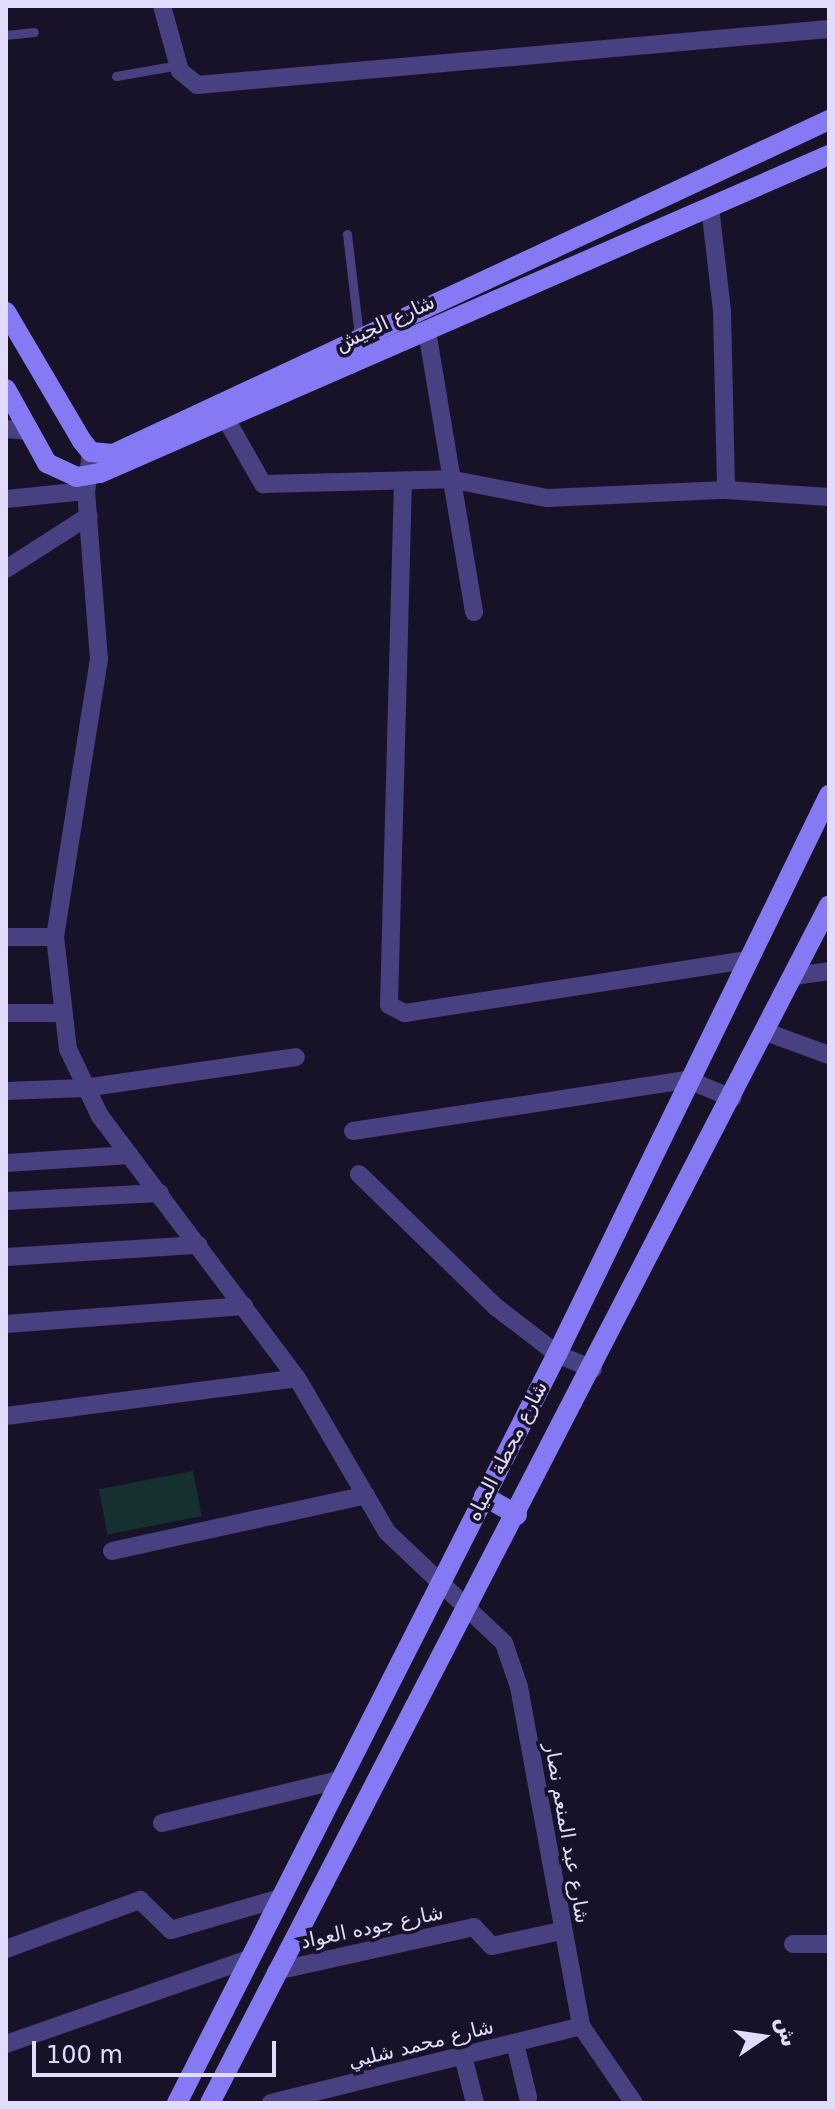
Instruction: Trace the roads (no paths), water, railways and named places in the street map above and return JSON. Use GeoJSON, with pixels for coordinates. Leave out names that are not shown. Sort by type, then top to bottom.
{"type":"FeatureCollection","features":[{"type":"Feature","properties":{"kind":"street"},"geometry":{"type":"LineString","coordinates":[[162,6],[179,65],[197,85],[829,29]]}},
{"type":"Feature","properties":{"kind":"street","name":"شارع الجيش"},"geometry":{"type":"LineString","coordinates":[[91,452],[113,454],[488,275],[829,120]]}},
{"type":"Feature","properties":{"kind":"street","name":"شارع الجيش"},"geometry":{"type":"LineString","coordinates":[[87,484],[226,419],[829,155]]}},
{"type":"Feature","properties":{"kind":"street"},"geometry":{"type":"LineString","coordinates":[[699,179],[710,207],[722,311],[726,490]]}},
{"type":"Feature","properties":{"kind":"street"},"geometry":{"type":"LineString","coordinates":[[488,275],[499,299]]}},
{"type":"Feature","properties":{"kind":"street"},"geometry":{"type":"LineString","coordinates":[[6,312],[91,452]]}},
{"type":"Feature","properties":{"kind":"street"},"geometry":{"type":"LineString","coordinates":[[427,331],[449,479],[474,612]]}},
{"type":"Feature","properties":{"kind":"street"},"geometry":{"type":"LineString","coordinates":[[6,389],[27,431],[56,470],[87,484]]}},
{"type":"Feature","properties":{"kind":"street"},"geometry":{"type":"LineString","coordinates":[[226,419],[261,483],[449,479],[547,498],[726,490],[829,497]]}},
{"type":"Feature","properties":{"kind":"street"},"geometry":{"type":"LineString","coordinates":[[6,429],[27,431]]}},
{"type":"Feature","properties":{"kind":"street","name":"شارع عبد المنعم نصار"},"geometry":{"type":"LineString","coordinates":[[91,452],[87,484],[99,659],[55,937],[61,1013],[84,1088],[130,1155],[297,1378],[398,1547],[438,1587],[494,1628],[512,1662],[581,2026],[634,2103]]}},
{"type":"Feature","properties":{"kind":"street"},"geometry":{"type":"LineString","coordinates":[[403,481],[389,1005],[405,1013],[746,960]]}},
{"type":"Feature","properties":{"kind":"street"},"geometry":{"type":"LineString","coordinates":[[6,499],[87,484]]}},
{"type":"Feature","properties":{"kind":"street"},"geometry":{"type":"LineString","coordinates":[[6,569],[89,516]]}},
{"type":"Feature","properties":{"kind":"street","name":"شارع محطة المياه"},"geometry":{"type":"LineString","coordinates":[[177,2103],[246,1960],[557,1354],[746,960],[829,795]]}},
{"type":"Feature","properties":{"kind":"street","name":"شارع محطة المياه"},"geometry":{"type":"LineString","coordinates":[[210,2103],[276,1971],[469,1609],[829,905]]}},
{"type":"Feature","properties":{"kind":"street"},"geometry":{"type":"LineString","coordinates":[[6,937],[55,937]]}},
{"type":"Feature","properties":{"kind":"street"},"geometry":{"type":"LineString","coordinates":[[794,976],[829,971]]}},
{"type":"Feature","properties":{"kind":"street"},"geometry":{"type":"LineString","coordinates":[[6,1013],[61,1013]]}},
{"type":"Feature","properties":{"kind":"street"},"geometry":{"type":"LineString","coordinates":[[766,1032],[829,1055]]}},
{"type":"Feature","properties":{"kind":"street"},"geometry":{"type":"LineString","coordinates":[[6,1091],[84,1088],[296,1057]]}},
{"type":"Feature","properties":{"kind":"street"},"geometry":{"type":"LineString","coordinates":[[353,1131],[688,1080],[732,1098]]}},
{"type":"Feature","properties":{"kind":"street"},"geometry":{"type":"LineString","coordinates":[[6,1163],[130,1155]]}},
{"type":"Feature","properties":{"kind":"street"},"geometry":{"type":"LineString","coordinates":[[359,1174],[444,1261],[557,1354],[593,1369]]}},
{"type":"Feature","properties":{"kind":"street"},"geometry":{"type":"LineString","coordinates":[[6,1201],[160,1193]]}},
{"type":"Feature","properties":{"kind":"street"},"geometry":{"type":"LineString","coordinates":[[6,1257],[199,1245]]}},
{"type":"Feature","properties":{"kind":"street"},"geometry":{"type":"LineString","coordinates":[[6,1324],[244,1306]]}},
{"type":"Feature","properties":{"kind":"street"},"geometry":{"type":"LineString","coordinates":[[6,1416],[297,1378]]}},
{"type":"Feature","properties":{"kind":"street"},"geometry":{"type":"LineString","coordinates":[[112,1551],[366,1495]]}},
{"type":"Feature","properties":{"kind":"street"},"geometry":{"type":"LineString","coordinates":[[484,1496],[517,1515]]}},
{"type":"Feature","properties":{"kind":"street"},"geometry":{"type":"LineString","coordinates":[[162,1823],[339,1780]]}},
{"type":"Feature","properties":{"kind":"street"},"geometry":{"type":"LineString","coordinates":[[6,1949],[140,1900],[171,1930],[277,1899]]}},
{"type":"Feature","properties":{"kind":"street","name":"شارع جوده العواد"},"geometry":{"type":"LineString","coordinates":[[276,1971],[474,1927],[492,1946],[561,1931]]}},
{"type":"Feature","properties":{"kind":"street"},"geometry":{"type":"LineString","coordinates":[[793,1944],[829,1944]]}},
{"type":"Feature","properties":{"kind":"street"},"geometry":{"type":"LineString","coordinates":[[6,2044],[246,1960]]}},
{"type":"Feature","properties":{"kind":"street","name":"شارع محمد شلبي"},"geometry":{"type":"LineString","coordinates":[[271,2103],[581,2026]]}},
{"type":"Feature","properties":{"kind":"street"},"geometry":{"type":"LineString","coordinates":[[515,2043],[528,2097]]}},
{"type":"Feature","properties":{"kind":"street"},"geometry":{"type":"LineString","coordinates":[[463,2056],[475,2103]]}},
{"type":"Feature","properties":{"kind":"lane"},"geometry":{"type":"LineString","coordinates":[[6,35],[34,32]]}},
{"type":"Feature","properties":{"kind":"lane"},"geometry":{"type":"LineString","coordinates":[[116,76],[179,65]]}},
{"type":"Feature","properties":{"kind":"lane"},"geometry":{"type":"LineString","coordinates":[[347,234],[359,336]]}}]}
